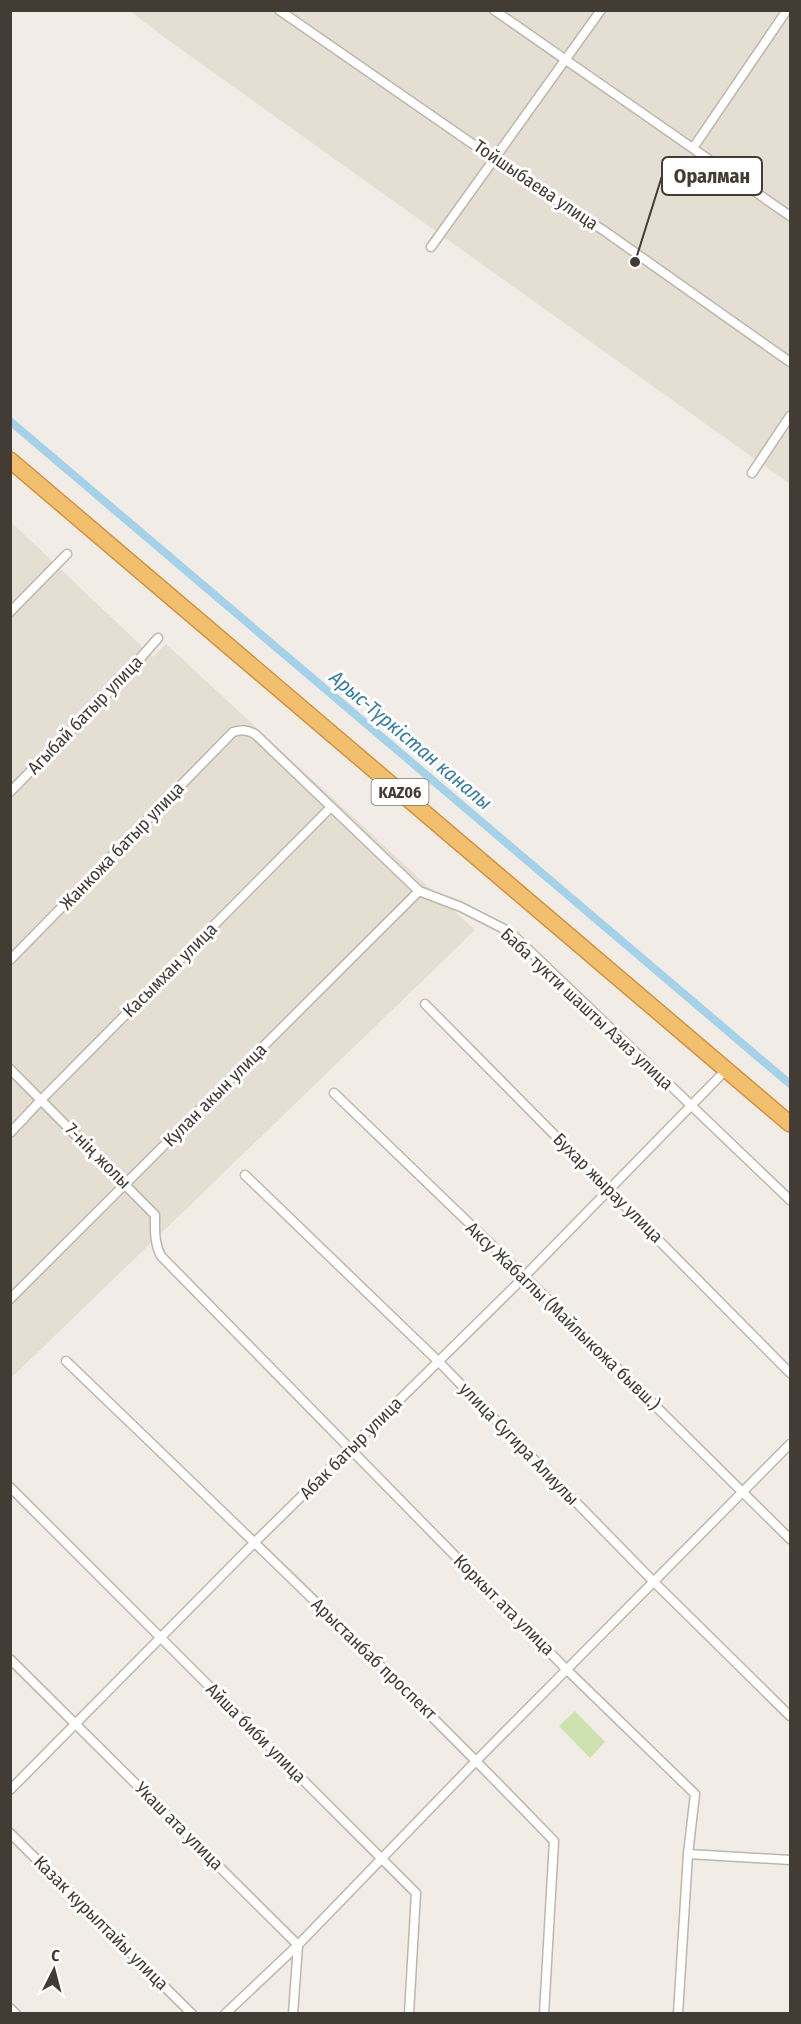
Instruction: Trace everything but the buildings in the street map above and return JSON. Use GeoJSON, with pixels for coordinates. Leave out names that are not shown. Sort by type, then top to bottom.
{"type":"FeatureCollection","features":[{"type":"Feature","properties":{"kind":"highway","name":"KАZ06"},"geometry":{"type":"LineString","coordinates":[[10,460],[790,1124]]}},
{"type":"Feature","properties":{"kind":"highway","name":"KАZ06"},"geometry":{"type":"LineString","coordinates":[[10,472],[790,1136]]}},
{"type":"Feature","properties":{"kind":"street","name":"Тойшыбаева улица"},"geometry":{"type":"LineString","coordinates":[[279,10],[526,181],[603,230],[790,362]]}},
{"type":"Feature","properties":{"kind":"street"},"geometry":{"type":"LineString","coordinates":[[494,10],[790,215]]}},
{"type":"Feature","properties":{"kind":"street"},"geometry":{"type":"LineString","coordinates":[[431,247],[601,10]]}},
{"type":"Feature","properties":{"kind":"street"},"geometry":{"type":"LineString","coordinates":[[693,148],[787,10]]}},
{"type":"Feature","properties":{"kind":"street"},"geometry":{"type":"LineString","coordinates":[[752,472],[790,416]]}},
{"type":"Feature","properties":{"kind":"street"},"geometry":{"type":"LineString","coordinates":[[10,612],[67,554]]}},
{"type":"Feature","properties":{"kind":"street","name":"Агыбай батыр улица"},"geometry":{"type":"LineString","coordinates":[[10,792],[121,681],[158,638]]}},
{"type":"Feature","properties":{"kind":"street","name":"Баба тукти шашты Азиз улица"},"geometry":{"type":"LineString","coordinates":[[233,732],[242,729],[255,734],[420,891],[461,907],[510,932],[790,1200]]}},
{"type":"Feature","properties":{"kind":"street","name":"Жанкожа батыр улица"},"geometry":{"type":"LineString","coordinates":[[10,960],[233,732]]}},
{"type":"Feature","properties":{"kind":"street","name":"Касымхан улица"},"geometry":{"type":"LineString","coordinates":[[10,1133],[331,807]]}},
{"type":"Feature","properties":{"kind":"street","name":"Кулан акын улица"},"geometry":{"type":"LineString","coordinates":[[10,1299],[420,891]]}},
{"type":"Feature","properties":{"kind":"street","name":"Бухар жырау улица"},"geometry":{"type":"LineString","coordinates":[[425,1004],[790,1373]]}},
{"type":"Feature","properties":{"kind":"street","name":"7-нің жолы"},"geometry":{"type":"LineString","coordinates":[[10,1069],[155,1215],[157,1250],[161,1256]]}},
{"type":"Feature","properties":{"kind":"street","name":"Абак батыр улица"},"geometry":{"type":"LineString","coordinates":[[10,1790],[255,1542],[524,1276],[720,1076]]}},
{"type":"Feature","properties":{"kind":"street","name":"Аксу Жабаглы (Майлыкожа бывш.)"},"geometry":{"type":"LineString","coordinates":[[334,1093],[524,1276],[790,1539]]}},
{"type":"Feature","properties":{"kind":"street","name":"улица Сугира Алиулы"},"geometry":{"type":"LineString","coordinates":[[245,1175],[438,1361],[653,1581],[790,1716]]}},
{"type":"Feature","properties":{"kind":"street","name":"Коркыт ата улица"},"geometry":{"type":"LineString","coordinates":[[161,1256],[567,1670],[695,1794],[688,1854],[678,2013]]}},
{"type":"Feature","properties":{"kind":"street","name":"Арыстанбаб проспект"},"geometry":{"type":"LineString","coordinates":[[66,1361],[477,1760],[554,1841],[544,2013]]}},
{"type":"Feature","properties":{"kind":"street"},"geometry":{"type":"LineString","coordinates":[[225,2013],[298,1945],[477,1760],[790,1444]]}},
{"type":"Feature","properties":{"kind":"street","name":"Айша биби улица"},"geometry":{"type":"LineString","coordinates":[[10,1487],[416,1893],[409,2013]]}},
{"type":"Feature","properties":{"kind":"street","name":"Укаш ата улица"},"geometry":{"type":"LineString","coordinates":[[10,1659],[298,1945]]}},
{"type":"Feature","properties":{"kind":"street","name":"Казак курылтайы улица"},"geometry":{"type":"LineString","coordinates":[[10,1833],[192,2013]]}},
{"type":"Feature","properties":{"kind":"street"},"geometry":{"type":"LineString","coordinates":[[688,1854],[790,1860]]}},
{"type":"Feature","properties":{"kind":"street"},"geometry":{"type":"LineString","coordinates":[[293,2013],[298,1945]]}},
{"type":"Feature","properties":{"kind":"street"},"geometry":{"type":"LineString","coordinates":[[10,2008],[16,2013]]}},
{"type":"Feature","properties":{"kind":"shaded area"},"geometry":{"type":"Polygon","coordinates":[[[130,11],[790,11],[790,484],[168,40],[130,11]]]}},
{"type":"Feature","properties":{"kind":"shaded area"},"geometry":{"type":"Polygon","coordinates":[[[10,521],[153,657],[166,644],[475,930],[11,1378],[10,521]]]}},
{"type":"Feature","properties":{"kind":"green space"},"geometry":{"type":"Polygon","coordinates":[[[575,1711],[605,1742],[590,1758],[559,1726],[575,1711]]]}},
{"type":"Feature","properties":{"kind":"waterway","name":"Арыс-Түркістан каналы"},"geometry":{"type":"LineString","coordinates":[[10,421],[790,1084]]}},
{"type":"Feature","properties":{"kind":"place","name":"Оралман"},"geometry":{"type":"Point","coordinates":[635,262]}}]}
